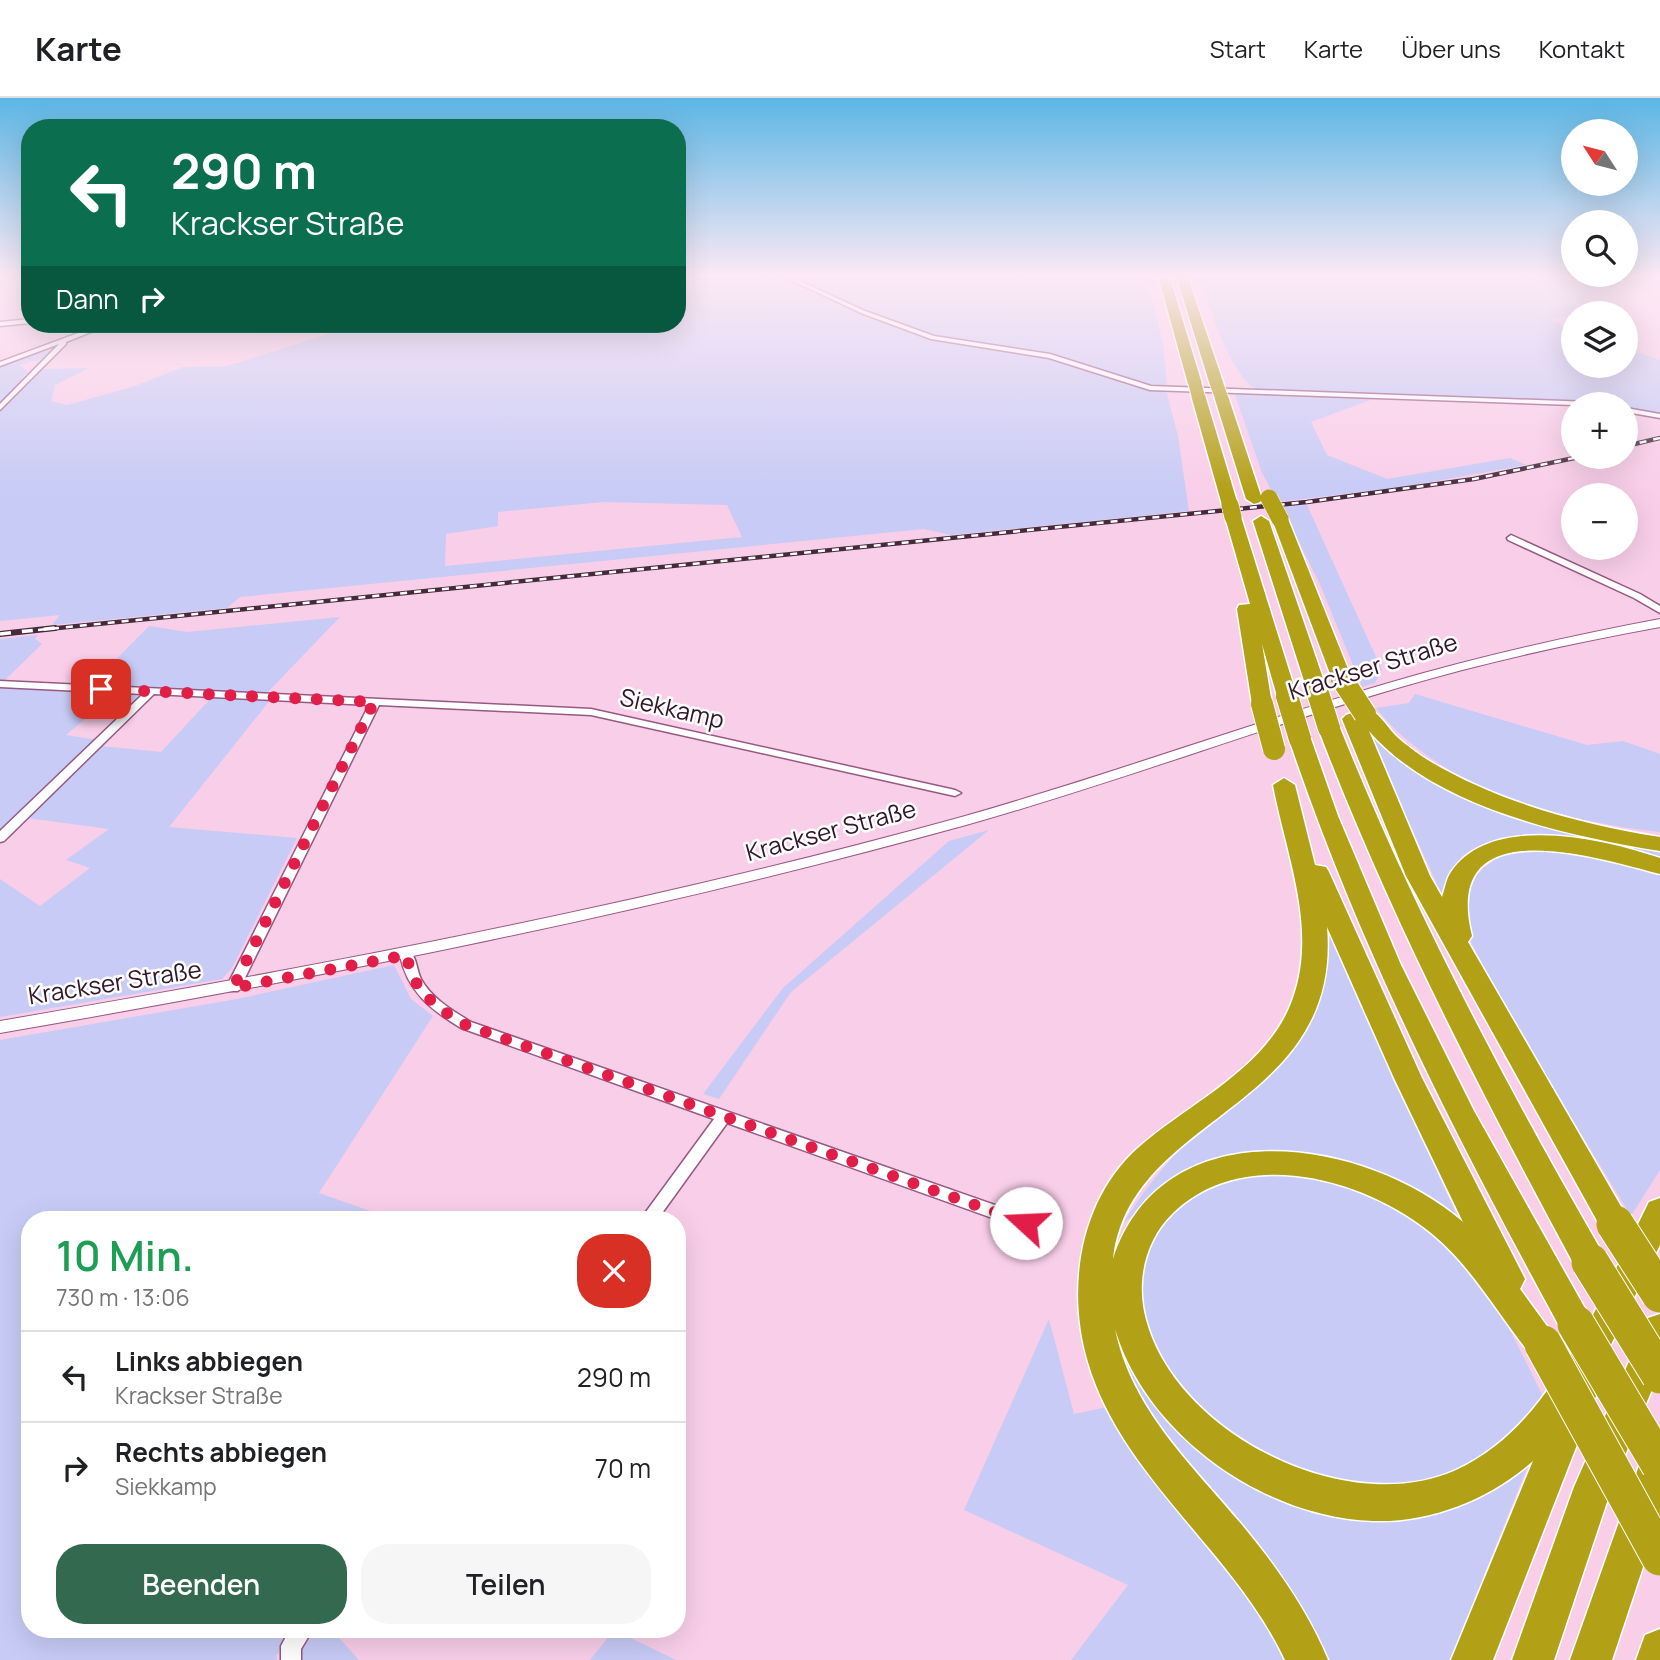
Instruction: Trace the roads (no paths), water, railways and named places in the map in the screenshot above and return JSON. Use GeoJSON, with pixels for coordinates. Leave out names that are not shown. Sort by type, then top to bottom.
{"type":"FeatureCollection","features":[{"type":"Feature","properties":{"kind":"highway"},"geometry":{"type":"LineString","coordinates":[[1185,348],[1287,696],[1284,785],[1290,823],[1305,866],[1314,915],[1314,957],[1307,998],[1283,1042],[1263,1065],[1145,1160],[1122,1191],[1103,1228],[1092,1270],[1094,1317],[1104,1361],[1121,1399],[1151,1445],[1262,1583],[1307,1660]]}},
{"type":"Feature","properties":{"kind":"highway"},"geometry":{"type":"LineString","coordinates":[[1205,348],[1236,442],[1342,679],[1365,822],[1420,946],[1466,1036],[1590,1262],[1660,1375]]}},
{"type":"Feature","properties":{"kind":"highway"},"geometry":{"type":"LineString","coordinates":[[1270,520],[1315,687],[1349,720],[1418,876],[1612,1219],[1660,1294]]}},
{"type":"Feature","properties":{"kind":"highway"},"geometry":{"type":"LineString","coordinates":[[1243,552],[1236,562],[1250,624],[1262,704],[1287,744],[1331,828],[1395,979],[1483,1154],[1591,1322],[1660,1462],[1591,1660]]}},
{"type":"Feature","properties":{"kind":"highway"},"geometry":{"type":"LineString","coordinates":[[1349,720],[1372,725],[1420,763],[1490,799],[1572,827],[1660,844]]}},
{"type":"Feature","properties":{"kind":"highway"},"geometry":{"type":"LineString","coordinates":[[1284,785],[1349,951],[1424,1112],[1542,1344],[1660,1557]]}},
{"type":"Feature","properties":{"kind":"highway"},"geometry":{"type":"LineString","coordinates":[[1466,964],[1452,906],[1456,887],[1474,861],[1488,852],[1517,845],[1554,842],[1624,853],[1660,866]]}},
{"type":"Feature","properties":{"kind":"highway"},"geometry":{"type":"LineString","coordinates":[[1542,1344],[1513,1310],[1496,1281],[1460,1237],[1400,1196],[1364,1179],[1328,1169],[1277,1162],[1239,1164],[1209,1173],[1185,1184],[1161,1202],[1141,1228],[1130,1255],[1125,1289],[1131,1327],[1145,1362],[1188,1419],[1221,1449],[1265,1475],[1304,1492],[1344,1500],[1388,1503],[1431,1499],[1469,1484],[1504,1464],[1535,1437],[1564,1399],[1591,1322]]}},
{"type":"Feature","properties":{"kind":"highway"},"geometry":{"type":"LineString","coordinates":[[1472,1660],[1591,1322],[1660,1211]]}},
{"type":"Feature","properties":{"kind":"highway"},"geometry":{"type":"LineString","coordinates":[[1533,1660],[1593,1488],[1660,1329]]}},
{"type":"Feature","properties":{"kind":"highway"},"geometry":{"type":"LineString","coordinates":[[1657,1660],[1660,1650]]}},
{"type":"Feature","properties":{"kind":"street"},"geometry":{"type":"LineString","coordinates":[[0,364],[44,348]]}},
{"type":"Feature","properties":{"kind":"street"},"geometry":{"type":"LineString","coordinates":[[0,408],[58,348]]}},
{"type":"Feature","properties":{"kind":"street"},"geometry":{"type":"LineString","coordinates":[[997,348],[1049,356],[1150,387],[1561,403]]}},
{"type":"Feature","properties":{"kind":"street"},"geometry":{"type":"LineString","coordinates":[[1638,412],[1660,416]]}},
{"type":"Feature","properties":{"kind":"street"},"geometry":{"type":"LineString","coordinates":[[1511,538],[1603,579],[1660,610]]}},
{"type":"Feature","properties":{"kind":"street","name":"Krackser Straße"},"geometry":{"type":"LineString","coordinates":[[0,1027],[233,988],[407,955],[652,903],[832,858],[1002,810],[1456,666],[1586,634],[1660,623]]}},
{"type":"Feature","properties":{"kind":"street","name":"Siekkamp"},"geometry":{"type":"LineString","coordinates":[[0,684],[591,712],[955,793]]}},
{"type":"Feature","properties":{"kind":"street"},"geometry":{"type":"LineString","coordinates":[[0,838],[152,691]]}},
{"type":"Feature","properties":{"kind":"street"},"geometry":{"type":"LineString","coordinates":[[233,988],[374,702]]}},
{"type":"Feature","properties":{"kind":"street"},"geometry":{"type":"LineString","coordinates":[[407,955],[411,974],[421,990],[436,1007],[466,1025],[1026,1223]]}},
{"type":"Feature","properties":{"kind":"street"},"geometry":{"type":"LineString","coordinates":[[655,1211],[724,1116]]}},
{"type":"Feature","properties":{"kind":"street"},"geometry":{"type":"LineString","coordinates":[[291,1660],[291,1646],[297,1638]]}},
{"type":"Feature","properties":{"kind":"railway"},"geometry":{"type":"LineString","coordinates":[[1638,443],[1660,438]]}},
{"type":"Feature","properties":{"kind":"railway"},"geometry":{"type":"LineString","coordinates":[[38,630],[1307,502],[1474,479],[1561,461]]}},
{"type":"Feature","properties":{"kind":"railway"},"geometry":{"type":"LineString","coordinates":[[0,634],[55,628]]}}]}
